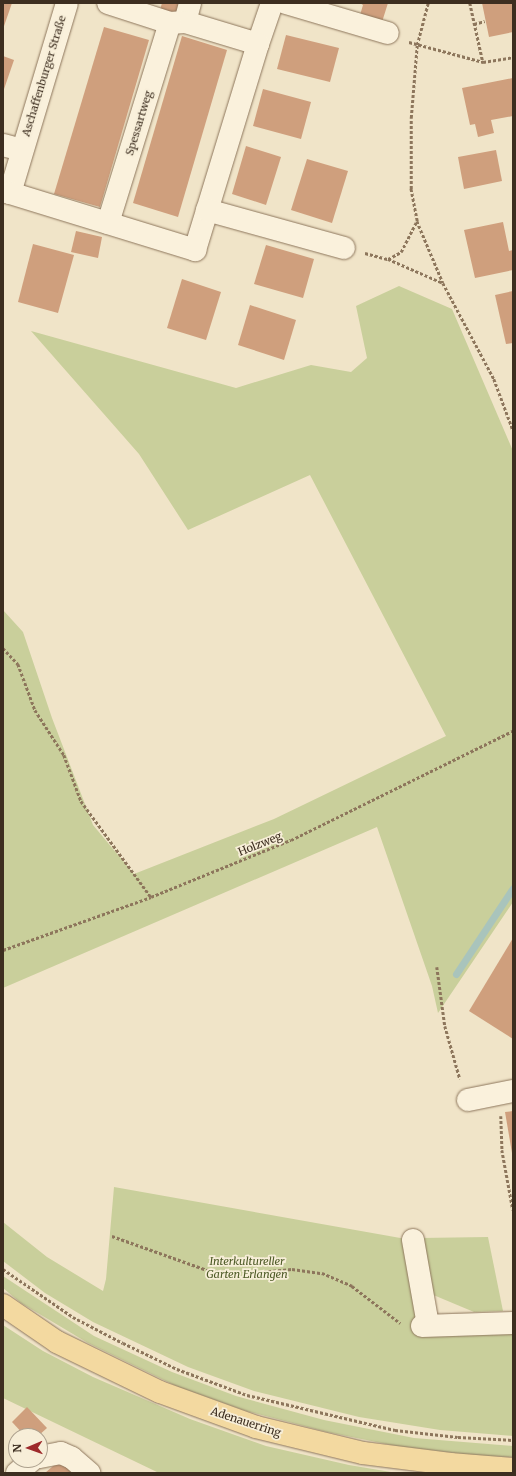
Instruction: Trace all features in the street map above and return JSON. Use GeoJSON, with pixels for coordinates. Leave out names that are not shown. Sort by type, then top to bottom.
{"type":"FeatureCollection","features":[{"type":"Feature","properties":{"kind":"main road","name":"Adenauerring"},"geometry":{"type":"LineString","coordinates":[[3,1305],[57,1342],[160,1392],[256,1427],[363,1453],[450,1464],[513,1469]]}},
{"type":"Feature","properties":{"kind":"street","name":"Aschaffenburger Straße"},"geometry":{"type":"LineString","coordinates":[[6,192],[12,147],[66,3]]}},
{"type":"Feature","properties":{"kind":"street"},"geometry":{"type":"LineString","coordinates":[[108,3],[182,16],[258,44]]}},
{"type":"Feature","properties":{"kind":"street"},"geometry":{"type":"LineString","coordinates":[[6,192],[195,250],[272,3]]}},
{"type":"Feature","properties":{"kind":"street"},"geometry":{"type":"LineString","coordinates":[[286,3],[388,33]]}},
{"type":"Feature","properties":{"kind":"street","name":"Spessartweg"},"geometry":{"type":"LineString","coordinates":[[108,223],[182,16]]}},
{"type":"Feature","properties":{"kind":"street"},"geometry":{"type":"LineString","coordinates":[[207,210],[344,248]]}},
{"type":"Feature","properties":{"kind":"street"},"geometry":{"type":"LineString","coordinates":[[473,1100],[508,1092]]}},
{"type":"Feature","properties":{"kind":"street"},"geometry":{"type":"LineString","coordinates":[[413,1240],[425,1326],[513,1323]]}},
{"type":"Feature","properties":{"kind":"street"},"geometry":{"type":"LineString","coordinates":[[48,1455],[61,1453],[72,1458],[89,1473]]}},
{"type":"Feature","properties":{"kind":"path"},"geometry":{"type":"LineString","coordinates":[[428,3],[417,45],[410,151],[411,189],[417,221],[443,283],[494,379],[513,430]]}},
{"type":"Feature","properties":{"kind":"path"},"geometry":{"type":"LineString","coordinates":[[470,3],[483,62]]}},
{"type":"Feature","properties":{"kind":"path"},"geometry":{"type":"LineString","coordinates":[[474,24],[485,21]]}},
{"type":"Feature","properties":{"kind":"path"},"geometry":{"type":"LineString","coordinates":[[388,33],[417,45],[483,62],[513,56]]}},
{"type":"Feature","properties":{"kind":"path"},"geometry":{"type":"LineString","coordinates":[[388,259],[401,252],[417,221]]}},
{"type":"Feature","properties":{"kind":"path"},"geometry":{"type":"LineString","coordinates":[[344,248],[388,259],[443,283]]}},
{"type":"Feature","properties":{"kind":"path"},"geometry":{"type":"LineString","coordinates":[[3,648],[18,664],[35,710],[64,755],[81,801],[150,897]]}},
{"type":"Feature","properties":{"kind":"path","name":"Holzweg"},"geometry":{"type":"LineString","coordinates":[[3,950],[150,897],[291,840],[513,731]]}},
{"type":"Feature","properties":{"kind":"path"},"geometry":{"type":"LineString","coordinates":[[437,967],[445,1026],[462,1082],[473,1100]]}},
{"type":"Feature","properties":{"kind":"path"},"geometry":{"type":"LineString","coordinates":[[508,1092],[505,1107],[499,1119],[502,1150],[513,1210]]}},
{"type":"Feature","properties":{"kind":"path"},"geometry":{"type":"LineString","coordinates":[[112,1236],[207,1270],[238,1274],[292,1269],[322,1273],[352,1286],[399,1323],[425,1326]]}},
{"type":"Feature","properties":{"kind":"path"},"geometry":{"type":"LineString","coordinates":[[3,1269],[73,1317],[123,1343],[177,1368],[247,1395],[395,1430],[458,1437],[513,1440]]}},
{"type":"Feature","properties":{"kind":"green space"},"geometry":{"type":"Polygon","coordinates":[[[399,286],[452,309],[513,451],[513,902],[438,1013],[432,986],[377,827],[3,988],[3,610],[23,632],[52,718],[93,825],[134,874],[274,819],[446,736],[310,475],[188,530],[139,454],[31,331],[236,388],[311,365],[351,372],[367,358],[356,306],[399,286]]]}},
{"type":"Feature","properties":{"kind":"green space","name":"Interkultureller Garten Erlangen"},"geometry":{"type":"Polygon","coordinates":[[[114,1187],[406,1239],[423,1332],[512,1330],[513,1436],[440,1430],[359,1417],[254,1391],[188,1367],[93,1322],[45,1293],[3,1261],[3,1222],[47,1257],[103,1291],[106,1279],[114,1187]]]}},
{"type":"Feature","properties":{"kind":"green space"},"geometry":{"type":"Polygon","coordinates":[[[488,1237],[503,1311],[474,1312],[431,1294],[420,1238],[488,1237]]]}},
{"type":"Feature","properties":{"kind":"green space"},"geometry":{"type":"Polygon","coordinates":[[[3,1276],[94,1336],[172,1372],[236,1396],[324,1420],[414,1438],[513,1446],[513,1457],[480,1456],[396,1446],[327,1432],[246,1411],[176,1386],[88,1343],[21,1303],[3,1288],[3,1276]]]}},
{"type":"Feature","properties":{"kind":"green space"},"geometry":{"type":"Polygon","coordinates":[[[3,1325],[43,1351],[93,1377],[190,1419],[266,1446],[349,1465],[397,1473],[159,1473],[3,1398],[3,1325]]]}},
{"type":"Feature","properties":{"kind":"building"},"geometry":{"type":"Polygon","coordinates":[[[3,3],[12,3],[3,29],[3,3]]]}},
{"type":"Feature","properties":{"kind":"building"},"geometry":{"type":"Polygon","coordinates":[[[162,3],[181,3],[178,15],[160,10],[162,3]]]}},
{"type":"Feature","properties":{"kind":"building"},"geometry":{"type":"Polygon","coordinates":[[[360,3],[388,3],[382,22],[360,15],[363,5],[360,3]]]}},
{"type":"Feature","properties":{"kind":"building"},"geometry":{"type":"Polygon","coordinates":[[[482,3],[513,3],[513,32],[489,37],[482,3]]]}},
{"type":"Feature","properties":{"kind":"building"},"geometry":{"type":"Polygon","coordinates":[[[104,27],[149,40],[100,207],[54,194],[104,27]]]}},
{"type":"Feature","properties":{"kind":"building"},"geometry":{"type":"Polygon","coordinates":[[[286,35],[339,48],[330,82],[277,69],[286,35]]]}},
{"type":"Feature","properties":{"kind":"building"},"geometry":{"type":"Polygon","coordinates":[[[182,36],[227,50],[178,217],[133,203],[182,36]]]}},
{"type":"Feature","properties":{"kind":"building"},"geometry":{"type":"Polygon","coordinates":[[[3,56],[14,60],[3,92],[3,56]]]}},
{"type":"Feature","properties":{"kind":"building"},"geometry":{"type":"Polygon","coordinates":[[[513,78],[513,116],[491,120],[494,133],[478,137],[475,124],[470,125],[462,88],[513,78]]]}},
{"type":"Feature","properties":{"kind":"building"},"geometry":{"type":"Polygon","coordinates":[[[263,89],[311,102],[301,139],[253,126],[263,89]]]}},
{"type":"Feature","properties":{"kind":"building"},"geometry":{"type":"Polygon","coordinates":[[[246,146],[281,157],[266,205],[232,194],[246,146]]]}},
{"type":"Feature","properties":{"kind":"building"},"geometry":{"type":"Polygon","coordinates":[[[496,150],[502,181],[464,189],[458,157],[496,150]]]}},
{"type":"Feature","properties":{"kind":"building"},"geometry":{"type":"Polygon","coordinates":[[[307,159],[348,171],[332,223],[291,210],[307,159]]]}},
{"type":"Feature","properties":{"kind":"building"},"geometry":{"type":"Polygon","coordinates":[[[503,222],[509,251],[513,250],[513,270],[475,278],[464,230],[503,222]]]}},
{"type":"Feature","properties":{"kind":"building"},"geometry":{"type":"Polygon","coordinates":[[[76,231],[102,237],[98,258],[71,252],[76,231]]]}},
{"type":"Feature","properties":{"kind":"building"},"geometry":{"type":"Polygon","coordinates":[[[33,244],[74,255],[58,313],[18,302],[33,244]]]}},
{"type":"Feature","properties":{"kind":"building"},"geometry":{"type":"Polygon","coordinates":[[[266,245],[314,259],[303,298],[254,284],[266,245]]]}},
{"type":"Feature","properties":{"kind":"building"},"geometry":{"type":"Polygon","coordinates":[[[182,279],[221,292],[206,340],[167,328],[182,279]]]}},
{"type":"Feature","properties":{"kind":"building"},"geometry":{"type":"Polygon","coordinates":[[[513,291],[513,343],[506,344],[495,295],[513,291]]]}},
{"type":"Feature","properties":{"kind":"building"},"geometry":{"type":"Polygon","coordinates":[[[250,305],[296,320],[284,360],[238,345],[250,305]]]}},
{"type":"Feature","properties":{"kind":"building"},"geometry":{"type":"Polygon","coordinates":[[[513,938],[513,1039],[469,1011],[513,938]]]}},
{"type":"Feature","properties":{"kind":"building"},"geometry":{"type":"Polygon","coordinates":[[[513,1111],[513,1153],[512,1153],[505,1112],[513,1111]]]}},
{"type":"Feature","properties":{"kind":"building"},"geometry":{"type":"Polygon","coordinates":[[[27,1407],[47,1428],[18,1428],[12,1422],[27,1407]]]}},
{"type":"Feature","properties":{"kind":"building"},"geometry":{"type":"Polygon","coordinates":[[[60,1460],[72,1473],[45,1473],[60,1460]]]}},
{"type":"Feature","properties":{"kind":"waterway"},"geometry":{"type":"LineString","coordinates":[[456,974],[513,888]]}}]}
